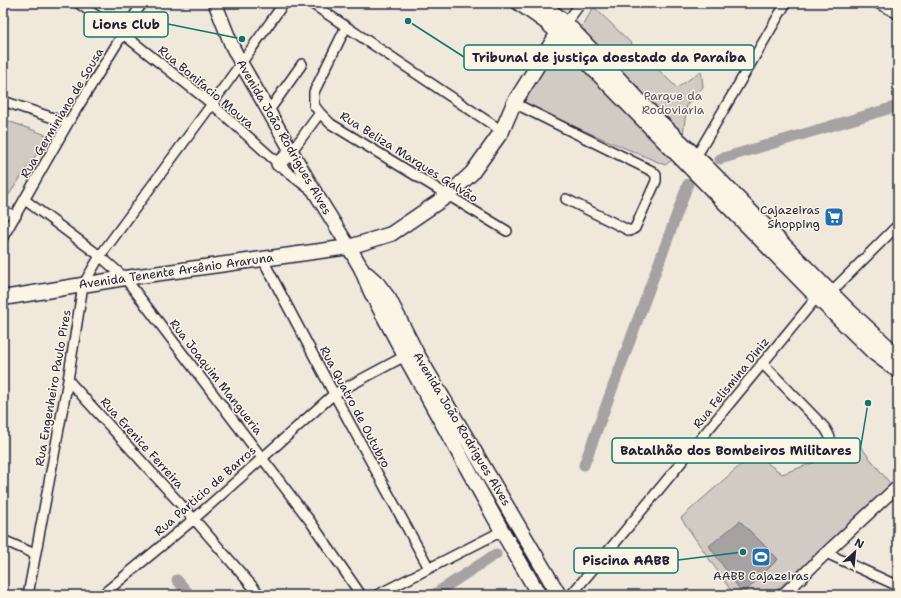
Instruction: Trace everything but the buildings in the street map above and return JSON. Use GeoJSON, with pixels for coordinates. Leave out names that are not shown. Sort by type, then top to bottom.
{"type":"FeatureCollection","features":[{"type":"Feature","properties":{"kind":"main road","name":"Avenida João Rodrigues Alves"},"geometry":{"type":"LineString","coordinates":[[215,3],[232,46],[241,63],[291,152],[361,268],[371,292],[405,356],[539,595]]}},
{"type":"Feature","properties":{"kind":"main road"},"geometry":{"type":"LineString","coordinates":[[519,3],[546,22],[562,28],[696,157],[832,292],[848,310],[898,356]]}},
{"type":"Feature","properties":{"kind":"main road"},"geometry":{"type":"LineString","coordinates":[[541,3],[562,28],[817,297],[874,353],[898,371]]}},
{"type":"Feature","properties":{"kind":"main road","name":"Avenida Tenente Arsênio Araruna"},"geometry":{"type":"LineString","coordinates":[[3,298],[125,278],[349,247],[391,234],[447,196],[472,173],[502,131],[514,102],[562,28]]}},
{"type":"Feature","properties":{"kind":"main road"},"geometry":{"type":"LineString","coordinates":[[278,164],[291,152]]}},
{"type":"Feature","properties":{"kind":"main road","name":"Avenida João Rodrigues Alves"},"geometry":{"type":"LineString","coordinates":[[361,268],[377,283],[389,299],[417,354],[493,480],[559,595]]}},
{"type":"Feature","properties":{"kind":"street","name":"Rua Bonifacio Moura"},"geometry":{"type":"LineString","coordinates":[[78,3],[123,34],[212,104],[278,164],[316,194]]}},
{"type":"Feature","properties":{"kind":"street","name":"Rua Germiniano de Sousa"},"geometry":{"type":"LineString","coordinates":[[3,237],[68,124],[142,3]]}},
{"type":"Feature","properties":{"kind":"street","name":"Rua Engenheiro Paulo Pires"},"geometry":{"type":"LineString","coordinates":[[28,595],[68,380],[82,285],[100,256],[284,3]]}},
{"type":"Feature","properties":{"kind":"street"},"geometry":{"type":"LineString","coordinates":[[311,3],[346,28],[502,131]]}},
{"type":"Feature","properties":{"kind":"street"},"geometry":{"type":"LineString","coordinates":[[562,28],[581,3]]}},
{"type":"Feature","properties":{"kind":"street"},"geometry":{"type":"LineString","coordinates":[[696,157],[786,3]]}},
{"type":"Feature","properties":{"kind":"street"},"geometry":{"type":"LineString","coordinates":[[877,3],[898,14]]}},
{"type":"Feature","properties":{"kind":"street","name":"Rua Beliza Marques Galvão"},"geometry":{"type":"LineString","coordinates":[[346,28],[314,92],[314,105],[320,113],[331,124],[506,231]]}},
{"type":"Feature","properties":{"kind":"street"},"geometry":{"type":"LineString","coordinates":[[268,112],[302,64]]}},
{"type":"Feature","properties":{"kind":"street"},"geometry":{"type":"LineString","coordinates":[[3,101],[68,124]]}},
{"type":"Feature","properties":{"kind":"street"},"geometry":{"type":"LineString","coordinates":[[514,102],[652,171],[656,175],[656,181],[635,228],[630,231],[566,199]]}},
{"type":"Feature","properties":{"kind":"street"},"geometry":{"type":"LineString","coordinates":[[291,152],[320,113]]}},
{"type":"Feature","properties":{"kind":"street","name":"Rua Joaquim Mangueria"},"geometry":{"type":"LineString","coordinates":[[25,200],[100,256],[125,278],[310,521],[361,595]]}},
{"type":"Feature","properties":{"kind":"street"},"geometry":{"type":"LineString","coordinates":[[3,211],[16,216]]}},
{"type":"Feature","properties":{"kind":"street"},"geometry":{"type":"LineString","coordinates":[[832,292],[898,225]]}},
{"type":"Feature","properties":{"kind":"street","name":"Rua Quatro de Outubro"},"geometry":{"type":"LineString","coordinates":[[262,258],[429,568]]}},
{"type":"Feature","properties":{"kind":"street","name":"Rua Felismina Diniz"},"geometry":{"type":"LineString","coordinates":[[571,595],[817,297]]}},
{"type":"Feature","properties":{"kind":"street","name":"Rua Particio de Barros"},"geometry":{"type":"LineString","coordinates":[[102,595],[194,518],[334,394],[405,356]]}},
{"type":"Feature","properties":{"kind":"street"},"geometry":{"type":"LineString","coordinates":[[762,363],[831,436],[832,443],[828,450],[811,457]]}},
{"type":"Feature","properties":{"kind":"street","name":"Rua Erenice Ferreira"},"geometry":{"type":"LineString","coordinates":[[68,380],[194,518],[260,595]]}},
{"type":"Feature","properties":{"kind":"street"},"geometry":{"type":"LineString","coordinates":[[783,595],[826,552],[898,486]]}},
{"type":"Feature","properties":{"kind":"street"},"geometry":{"type":"LineString","coordinates":[[377,595],[502,530]]}},
{"type":"Feature","properties":{"kind":"street"},"geometry":{"type":"LineString","coordinates":[[3,540],[35,554]]}},
{"type":"Feature","properties":{"kind":"street"},"geometry":{"type":"LineString","coordinates":[[826,552],[898,586]]}},
{"type":"Feature","properties":{"kind":"green space","name":"Parque da Rodoviaria"},"geometry":{"type":"Polygon","coordinates":[[[594,7],[677,88],[701,71],[703,87],[687,104],[683,135],[662,112],[579,31],[594,7]]]}},
{"type":"Feature","properties":{"kind":"green space"},"geometry":{"type":"Polygon","coordinates":[[[560,45],[672,160],[665,165],[521,104],[560,45]]]}},
{"type":"Feature","properties":{"kind":"green space"},"geometry":{"type":"Polygon","coordinates":[[[3,119],[49,136],[8,196],[3,194],[3,119]]]}},
{"type":"Feature","properties":{"kind":"green space","name":"AABB Cajazeiras"},"geometry":{"type":"Polygon","coordinates":[[[860,446],[893,487],[771,595],[734,595],[681,518],[754,453],[782,474],[860,446]]]}},
{"type":"Feature","properties":{"kind":"shaded area"},"geometry":{"type":"Polygon","coordinates":[[[740,521],[778,559],[743,594],[709,546],[740,521]]]}},
{"type":"Feature","properties":{"kind":"waterway"},"geometry":{"type":"LineString","coordinates":[[720,159],[898,106]]}},
{"type":"Feature","properties":{"kind":"waterway"},"geometry":{"type":"LineString","coordinates":[[584,465],[688,184]]}},
{"type":"Feature","properties":{"kind":"waterway"},"geometry":{"type":"LineString","coordinates":[[433,595],[496,554]]}},
{"type":"Feature","properties":{"kind":"waterway"},"geometry":{"type":"LineString","coordinates":[[177,580],[190,595]]}},
{"type":"Feature","properties":{"kind":"place","name":"Tribunal de justiça doestado da Paraíba"},"geometry":{"type":"Point","coordinates":[408,21]}},
{"type":"Feature","properties":{"kind":"place","name":"Lions Club"},"geometry":{"type":"Point","coordinates":[242,39]}},
{"type":"Feature","properties":{"kind":"place","name":"Cajazeiras Shopping"},"geometry":{"type":"Point","coordinates":[834,217]}},
{"type":"Feature","properties":{"kind":"place","name":"Batalhão dos Bombeiros Militares"},"geometry":{"type":"Point","coordinates":[868,403]}},
{"type":"Feature","properties":{"kind":"place","name":"Piscina AABB"},"geometry":{"type":"Point","coordinates":[743,552]}},
{"type":"Feature","properties":{"kind":"place","name":"AABB Cajazeiras"},"geometry":{"type":"Point","coordinates":[761,557]}}]}
